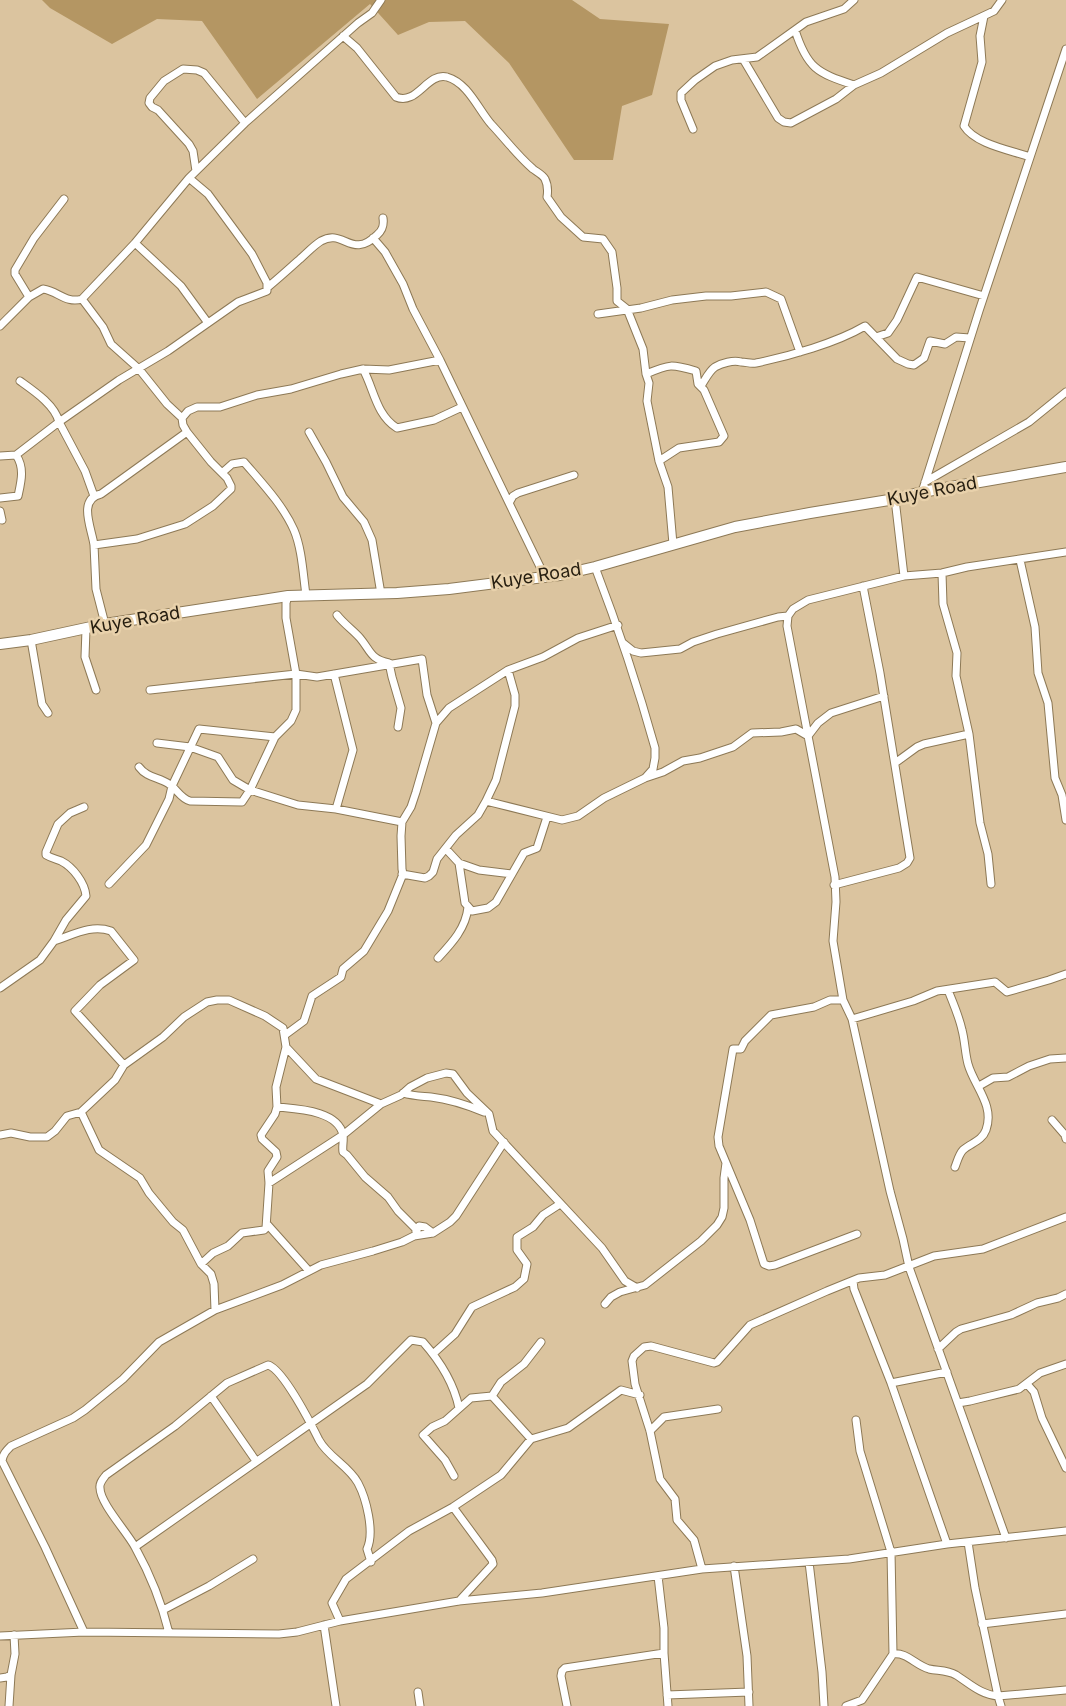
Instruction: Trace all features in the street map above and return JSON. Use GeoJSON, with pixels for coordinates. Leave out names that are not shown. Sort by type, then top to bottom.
{"type":"FeatureCollection","features":[{"type":"Feature","properties":{"kind":"street"},"geometry":{"type":"LineString","coordinates":[[0,326],[29,297],[43,289],[50,290],[59,297],[68,300],[82,299],[135,243],[196,171],[245,123],[343,36],[372,13],[381,0]]}},
{"type":"Feature","properties":{"kind":"street"},"geometry":{"type":"LineString","coordinates":[[693,128],[681,100],[681,93],[695,80],[715,66],[725,62],[757,58],[773,44],[806,22],[844,9],[854,0]]}},
{"type":"Feature","properties":{"kind":"street"},"geometry":{"type":"LineString","coordinates":[[743,59],[778,118],[784,122],[791,123],[836,99],[854,85],[881,73],[955,29],[994,11],[1002,0]]}},
{"type":"Feature","properties":{"kind":"street"},"geometry":{"type":"LineString","coordinates":[[984,16],[980,36],[982,62],[964,126],[969,134],[977,139],[1030,157]]}},
{"type":"Feature","properties":{"kind":"street"},"geometry":{"type":"LineString","coordinates":[[795,30],[799,42],[813,67],[830,77],[854,85]]}},
{"type":"Feature","properties":{"kind":"street"},"geometry":{"type":"LineString","coordinates":[[343,36],[357,48],[396,97],[401,99],[407,98],[438,77],[449,78],[457,82],[471,96],[482,114],[518,156],[544,177],[548,191],[548,201],[560,217],[583,237],[603,239],[612,252],[617,300],[627,309],[643,349],[649,383],[647,401],[659,461],[668,487],[673,544]]}},
{"type":"Feature","properties":{"kind":"street"},"geometry":{"type":"LineString","coordinates":[[924,487],[970,338],[1066,49]]}},
{"type":"Feature","properties":{"kind":"street"},"geometry":{"type":"LineString","coordinates":[[196,171],[196,160],[189,144],[158,110],[149,103],[150,98],[164,81],[182,70],[188,69],[204,73],[245,123]]}},
{"type":"Feature","properties":{"kind":"street"},"geometry":{"type":"LineString","coordinates":[[189,178],[208,194],[234,228],[252,254],[268,287]]}},
{"type":"Feature","properties":{"kind":"street"},"geometry":{"type":"LineString","coordinates":[[29,297],[15,274],[15,270],[34,238],[64,198]]}},
{"type":"Feature","properties":{"kind":"street"},"geometry":{"type":"LineString","coordinates":[[0,456],[16,455],[99,393],[238,302],[267,291],[268,287],[319,242],[329,237],[337,238],[350,245],[361,245],[382,230],[383,218]]}},
{"type":"Feature","properties":{"kind":"street"},"geometry":{"type":"LineString","coordinates":[[373,238],[386,252],[403,284],[413,309],[440,360],[545,577]]}},
{"type":"Feature","properties":{"kind":"street"},"geometry":{"type":"LineString","coordinates":[[135,243],[182,286],[208,323]]}},
{"type":"Feature","properties":{"kind":"street"},"geometry":{"type":"LineString","coordinates":[[876,337],[888,333],[897,320],[917,277],[984,296]]}},
{"type":"Feature","properties":{"kind":"street"},"geometry":{"type":"LineString","coordinates":[[598,314],[672,300],[766,292],[781,299],[800,352]]}},
{"type":"Feature","properties":{"kind":"street"},"geometry":{"type":"LineString","coordinates":[[82,299],[112,344],[139,368],[166,404],[182,418],[187,432],[211,462],[230,481],[230,489],[213,506],[185,524],[137,539],[94,545]]}},
{"type":"Feature","properties":{"kind":"street"},"geometry":{"type":"LineString","coordinates":[[701,386],[710,372],[724,364],[737,361],[752,364],[800,352],[836,340],[865,326],[897,359],[914,365],[924,358],[930,341],[945,344],[956,337],[970,338]]}},
{"type":"Feature","properties":{"kind":"street"},"geometry":{"type":"LineString","coordinates":[[182,418],[188,411],[197,407],[220,407],[363,369],[389,370],[440,360]]}},
{"type":"Feature","properties":{"kind":"street"},"geometry":{"type":"LineString","coordinates":[[646,374],[666,366],[682,367],[696,371],[698,384],[701,386],[723,431],[723,439],[719,442],[678,448],[659,461]]}},
{"type":"Feature","properties":{"kind":"street"},"geometry":{"type":"LineString","coordinates":[[363,369],[380,409],[388,422],[397,428],[434,420],[462,407]]}},
{"type":"Feature","properties":{"kind":"street"},"geometry":{"type":"LineString","coordinates":[[20,381],[35,391],[57,416],[85,471],[94,496]]}},
{"type":"Feature","properties":{"kind":"street"},"geometry":{"type":"LineString","coordinates":[[924,487],[1030,422],[1066,392]]}},
{"type":"Feature","properties":{"kind":"street"},"geometry":{"type":"LineString","coordinates":[[105,624],[96,589],[94,545],[90,531],[88,502],[187,432]]}},
{"type":"Feature","properties":{"kind":"street"},"geometry":{"type":"LineString","coordinates":[[309,432],[343,497],[364,522],[372,540],[381,594]]}},
{"type":"Feature","properties":{"kind":"street"},"geometry":{"type":"LineString","coordinates":[[0,498],[18,496],[22,470],[21,462],[16,455]]}},
{"type":"Feature","properties":{"kind":"street"},"geometry":{"type":"LineString","coordinates":[[222,472],[232,464],[244,462],[278,505],[294,530],[306,595]]}},
{"type":"Feature","properties":{"kind":"street","name":"Kuye Road"},"geometry":{"type":"LineString","coordinates":[[0,644],[31,640],[105,624],[288,596],[381,594],[449,589],[545,577],[595,567],[735,527],[810,512],[895,499],[924,487],[1066,467]]}},
{"type":"Feature","properties":{"kind":"street"},"geometry":{"type":"LineString","coordinates":[[509,503],[513,496],[574,475]]}},
{"type":"Feature","properties":{"kind":"street"},"geometry":{"type":"LineString","coordinates":[[895,499],[904,576]]}},
{"type":"Feature","properties":{"kind":"street"},"geometry":{"type":"LineString","coordinates":[[0,511],[2,520]]}},
{"type":"Feature","properties":{"kind":"street"},"geometry":{"type":"LineString","coordinates":[[1006,1538],[909,1267],[852,1019],[843,1000],[833,941],[836,902],[835,877],[792,654],[788,616],[793,609],[808,600],[904,576],[942,573],[967,567],[1066,552]]}},
{"type":"Feature","properties":{"kind":"street"},"geometry":{"type":"LineString","coordinates":[[1020,560],[1034,628],[1038,672],[1048,703],[1055,778],[1062,795],[1066,820]]}},
{"type":"Feature","properties":{"kind":"street"},"geometry":{"type":"LineString","coordinates":[[595,567],[618,625],[622,642],[636,679],[655,748],[653,769],[645,778]]}},
{"type":"Feature","properties":{"kind":"street"},"geometry":{"type":"LineString","coordinates":[[942,573],[942,604],[957,653],[956,676],[958,690],[969,734],[980,823],[988,854],[991,884]]}},
{"type":"Feature","properties":{"kind":"street"},"geometry":{"type":"LineString","coordinates":[[834,885],[899,868],[907,863],[910,858],[884,696],[863,586]]}},
{"type":"Feature","properties":{"kind":"street"},"geometry":{"type":"LineString","coordinates":[[138,767],[143,773],[172,786],[184,799],[190,801],[242,802],[250,790],[275,736],[291,721],[296,710],[296,674],[286,618],[288,596]]}},
{"type":"Feature","properties":{"kind":"street"},"geometry":{"type":"LineString","coordinates":[[337,616],[360,639],[372,656],[380,661],[389,663]]}},
{"type":"Feature","properties":{"kind":"street"},"geometry":{"type":"LineString","coordinates":[[622,642],[632,651],[641,653],[680,648],[717,634],[788,616]]}},
{"type":"Feature","properties":{"kind":"street"},"geometry":{"type":"LineString","coordinates":[[285,1036],[304,1021],[312,996],[341,977],[343,969],[364,951],[388,911],[402,874],[402,822],[416,792],[436,723],[449,708],[508,670],[543,657],[578,638],[618,625]]}},
{"type":"Feature","properties":{"kind":"street"},"geometry":{"type":"LineString","coordinates":[[86,629],[85,657],[96,690]]}},
{"type":"Feature","properties":{"kind":"street"},"geometry":{"type":"LineString","coordinates":[[31,640],[42,704],[48,713]]}},
{"type":"Feature","properties":{"kind":"street"},"geometry":{"type":"LineString","coordinates":[[150,690],[296,674],[317,677],[389,663],[422,659],[427,695],[436,723]]}},
{"type":"Feature","properties":{"kind":"street"},"geometry":{"type":"LineString","coordinates":[[389,663],[401,708],[398,727]]}},
{"type":"Feature","properties":{"kind":"street"},"geometry":{"type":"LineString","coordinates":[[402,874],[425,878],[429,876],[433,872],[438,859],[456,835],[478,815],[486,801],[496,780],[515,706],[515,695],[508,670]]}},
{"type":"Feature","properties":{"kind":"street"},"geometry":{"type":"LineString","coordinates":[[334,674],[353,750],[336,809]]}},
{"type":"Feature","properties":{"kind":"street"},"geometry":{"type":"LineString","coordinates":[[808,736],[818,723],[831,713],[884,696]]}},
{"type":"Feature","properties":{"kind":"street"},"geometry":{"type":"LineString","coordinates":[[486,801],[562,820],[572,819],[604,798],[683,761],[700,758],[733,747],[752,732],[782,732],[796,728],[808,736]]}},
{"type":"Feature","properties":{"kind":"street"},"geometry":{"type":"LineString","coordinates":[[109,884],[146,845],[169,799],[172,786],[190,747],[200,730],[275,736]]}},
{"type":"Feature","properties":{"kind":"street"},"geometry":{"type":"LineString","coordinates":[[895,763],[924,744],[969,734]]}},
{"type":"Feature","properties":{"kind":"street"},"geometry":{"type":"LineString","coordinates":[[157,743],[190,747],[218,758],[233,780],[250,790],[298,805],[336,809],[402,822]]}},
{"type":"Feature","properties":{"kind":"street"},"geometry":{"type":"LineString","coordinates":[[0,988],[40,960],[54,942],[66,920],[86,896],[82,882],[69,866],[46,855],[47,846],[58,824],[70,813],[84,807]]}},
{"type":"Feature","properties":{"kind":"street"},"geometry":{"type":"LineString","coordinates":[[446,849],[458,863],[465,903],[472,911],[488,908],[496,902],[524,853],[537,848],[548,817]]}},
{"type":"Feature","properties":{"kind":"street"},"geometry":{"type":"LineString","coordinates":[[458,863],[480,870],[512,874]]}},
{"type":"Feature","properties":{"kind":"street"},"geometry":{"type":"LineString","coordinates":[[438,958],[464,925],[468,907]]}},
{"type":"Feature","properties":{"kind":"street"},"geometry":{"type":"LineString","coordinates":[[54,942],[84,929],[107,930],[111,932],[134,960],[100,985],[75,1011],[124,1065]]}},
{"type":"Feature","properties":{"kind":"street"},"geometry":{"type":"LineString","coordinates":[[852,1019],[914,1001],[937,991],[995,982],[1007,992],[1066,974]]}},
{"type":"Feature","properties":{"kind":"street"},"geometry":{"type":"LineString","coordinates":[[948,990],[962,1030],[970,1071],[979,1086],[988,1110],[986,1129],[978,1140],[962,1151],[955,1167]]}},
{"type":"Feature","properties":{"kind":"street"},"geometry":{"type":"LineString","coordinates":[[0,1134],[11,1133],[30,1137],[47,1136],[55,1132],[68,1116],[81,1112],[115,1080],[124,1065],[163,1036],[184,1017],[207,1002],[230,1000],[265,1016],[283,1028],[286,1047],[276,1087],[275,1114],[262,1135],[262,1139],[276,1152],[277,1157],[268,1171],[267,1224],[264,1230],[242,1233],[228,1246],[213,1253],[201,1264]]}},
{"type":"Feature","properties":{"kind":"street"},"geometry":{"type":"LineString","coordinates":[[843,1000],[830,1000],[814,1007],[771,1015],[745,1041],[741,1049],[733,1049],[718,1137],[719,1146],[750,1220],[764,1264],[769,1266],[775,1265],[857,1234]]}},
{"type":"Feature","properties":{"kind":"street"},"geometry":{"type":"LineString","coordinates":[[286,1047],[316,1079],[381,1104]]}},
{"type":"Feature","properties":{"kind":"street"},"geometry":{"type":"LineString","coordinates":[[979,1086],[993,1078],[1008,1077],[1029,1066],[1050,1059],[1066,1058]]}},
{"type":"Feature","properties":{"kind":"street"},"geometry":{"type":"LineString","coordinates":[[269,1183],[343,1135],[381,1104],[427,1078],[446,1073],[453,1074],[467,1093],[489,1114],[494,1131],[602,1248],[625,1281],[637,1288]]}},
{"type":"Feature","properties":{"kind":"street"},"geometry":{"type":"LineString","coordinates":[[403,1093],[432,1097],[469,1106],[489,1114]]}},
{"type":"Feature","properties":{"kind":"street"},"geometry":{"type":"LineString","coordinates":[[276,1107],[309,1110],[325,1115],[336,1124],[343,1135],[343,1152],[365,1177],[388,1197],[416,1233]]}},
{"type":"Feature","properties":{"kind":"street"},"geometry":{"type":"LineString","coordinates":[[81,1112],[99,1150],[140,1178],[149,1193],[173,1222],[183,1230],[201,1264],[211,1274],[214,1284],[216,1310]]}},
{"type":"Feature","properties":{"kind":"street"},"geometry":{"type":"LineString","coordinates":[[1052,1120],[1065,1135],[1066,1139]]}},
{"type":"Feature","properties":{"kind":"street"},"geometry":{"type":"LineString","coordinates":[[84,1632],[46,1547],[1,1456],[11,1446],[73,1418],[85,1410],[123,1379],[159,1342],[216,1310],[282,1285],[321,1265],[402,1242],[416,1233],[433,1233],[456,1216],[504,1142]]}},
{"type":"Feature","properties":{"kind":"street"},"geometry":{"type":"LineString","coordinates":[[605,1304],[611,1297],[620,1292],[645,1285],[701,1241],[717,1225],[722,1217],[724,1208],[726,1162]]}},
{"type":"Feature","properties":{"kind":"street"},"geometry":{"type":"LineString","coordinates":[[434,1353],[455,1334],[472,1307],[515,1287],[524,1279],[527,1264],[517,1250],[518,1237],[533,1227],[543,1215],[560,1204]]}},
{"type":"Feature","properties":{"kind":"street"},"geometry":{"type":"LineString","coordinates":[[702,1569],[695,1544],[677,1520],[675,1499],[660,1479],[650,1431],[635,1384],[632,1362],[634,1356],[644,1347],[651,1346],[714,1363],[750,1325],[853,1281],[885,1275],[934,1256],[983,1249],[1066,1217]]}},
{"type":"Feature","properties":{"kind":"street"},"geometry":{"type":"LineString","coordinates":[[267,1224],[309,1271]]}},
{"type":"Feature","properties":{"kind":"street"},"geometry":{"type":"LineString","coordinates":[[853,1281],[854,1289],[891,1383],[948,1544]]}},
{"type":"Feature","properties":{"kind":"street"},"geometry":{"type":"LineString","coordinates":[[938,1349],[961,1329],[1011,1315],[1037,1303],[1066,1294]]}},
{"type":"Feature","properties":{"kind":"street"},"geometry":{"type":"LineString","coordinates":[[135,1547],[379,1374],[411,1340],[423,1342],[434,1353],[456,1394],[459,1408]]}},
{"type":"Feature","properties":{"kind":"street"},"geometry":{"type":"LineString","coordinates":[[492,1396],[501,1382],[524,1364],[541,1342]]}},
{"type":"Feature","properties":{"kind":"street"},"geometry":{"type":"LineString","coordinates":[[958,1403],[1019,1389],[1040,1373],[1066,1364]]}},
{"type":"Feature","properties":{"kind":"street"},"geometry":{"type":"LineString","coordinates":[[169,1633],[163,1610],[135,1547],[103,1499],[100,1488],[101,1482],[106,1475],[175,1426],[234,1379],[268,1366],[277,1369],[311,1424],[320,1443],[357,1481],[366,1502],[370,1544],[367,1549],[371,1562]]}},
{"type":"Feature","properties":{"kind":"street"},"geometry":{"type":"LineString","coordinates":[[891,1383],[947,1372]]}},
{"type":"Feature","properties":{"kind":"street"},"geometry":{"type":"LineString","coordinates":[[627,1392],[635,1384]]}},
{"type":"Feature","properties":{"kind":"street"},"geometry":{"type":"LineString","coordinates":[[1027,1384],[1034,1392],[1042,1418],[1066,1468]]}},
{"type":"Feature","properties":{"kind":"street"},"geometry":{"type":"LineString","coordinates":[[340,1621],[332,1603],[346,1579],[371,1562],[409,1531],[453,1507],[501,1475],[531,1439],[568,1428],[621,1390],[640,1395]]}},
{"type":"Feature","properties":{"kind":"street"},"geometry":{"type":"LineString","coordinates":[[456,1394],[471,1398],[492,1396]]}},
{"type":"Feature","properties":{"kind":"street"},"geometry":{"type":"LineString","coordinates":[[211,1396],[256,1461]]}},
{"type":"Feature","properties":{"kind":"street"},"geometry":{"type":"LineString","coordinates":[[492,1396],[531,1439]]}},
{"type":"Feature","properties":{"kind":"street"},"geometry":{"type":"LineString","coordinates":[[454,1476],[446,1460],[424,1435],[445,1421],[471,1398]]}},
{"type":"Feature","properties":{"kind":"street"},"geometry":{"type":"LineString","coordinates":[[650,1431],[664,1416],[718,1409]]}},
{"type":"Feature","properties":{"kind":"street"},"geometry":{"type":"LineString","coordinates":[[846,1706],[862,1703],[893,1654],[891,1552],[860,1451],[856,1420]]}},
{"type":"Feature","properties":{"kind":"street"},"geometry":{"type":"LineString","coordinates":[[453,1507],[493,1564],[492,1568],[459,1601]]}},
{"type":"Feature","properties":{"kind":"street"},"geometry":{"type":"LineString","coordinates":[[0,1636],[84,1632],[279,1634],[340,1621],[459,1601],[542,1593],[702,1569],[850,1558],[948,1544],[1066,1531]]}},
{"type":"Feature","properties":{"kind":"street"},"geometry":{"type":"LineString","coordinates":[[968,1542],[982,1624],[1001,1706]]}},
{"type":"Feature","properties":{"kind":"street"},"geometry":{"type":"LineString","coordinates":[[163,1610],[209,1586],[253,1559]]}},
{"type":"Feature","properties":{"kind":"street"},"geometry":{"type":"LineString","coordinates":[[809,1562],[822,1672],[824,1706]]}},
{"type":"Feature","properties":{"kind":"street"},"geometry":{"type":"LineString","coordinates":[[734,1566],[747,1656],[749,1706]]}},
{"type":"Feature","properties":{"kind":"street"},"geometry":{"type":"LineString","coordinates":[[658,1576],[664,1628],[668,1706]]}},
{"type":"Feature","properties":{"kind":"street"},"geometry":{"type":"LineString","coordinates":[[982,1624],[1066,1614]]}},
{"type":"Feature","properties":{"kind":"street"},"geometry":{"type":"LineString","coordinates":[[324,1625],[336,1706]]}},
{"type":"Feature","properties":{"kind":"street"},"geometry":{"type":"LineString","coordinates":[[9,1706],[11,1675],[15,1654],[14,1635]]}},
{"type":"Feature","properties":{"kind":"street"},"geometry":{"type":"LineString","coordinates":[[567,1706],[561,1676],[562,1671],[566,1668],[664,1653]]}},
{"type":"Feature","properties":{"kind":"street"},"geometry":{"type":"LineString","coordinates":[[893,1654],[900,1653],[929,1669],[948,1671],[978,1690],[988,1694],[998,1696],[1066,1690]]}},
{"type":"Feature","properties":{"kind":"street"},"geometry":{"type":"LineString","coordinates":[[0,1678],[11,1675]]}},
{"type":"Feature","properties":{"kind":"street"},"geometry":{"type":"LineString","coordinates":[[418,1692],[420,1706]]}},
{"type":"Feature","properties":{"kind":"street"},"geometry":{"type":"LineString","coordinates":[[667,1695],[749,1692]]}},
{"type":"Feature","properties":{"kind":"shaded area"},"geometry":{"type":"Polygon","coordinates":[[[42,0],[572,0],[600,19],[669,24],[652,95],[622,106],[613,160],[574,160],[509,63],[465,21],[429,22],[398,35],[370,4],[257,99],[202,21],[157,19],[112,44],[50,8],[42,0]]]}}]}
